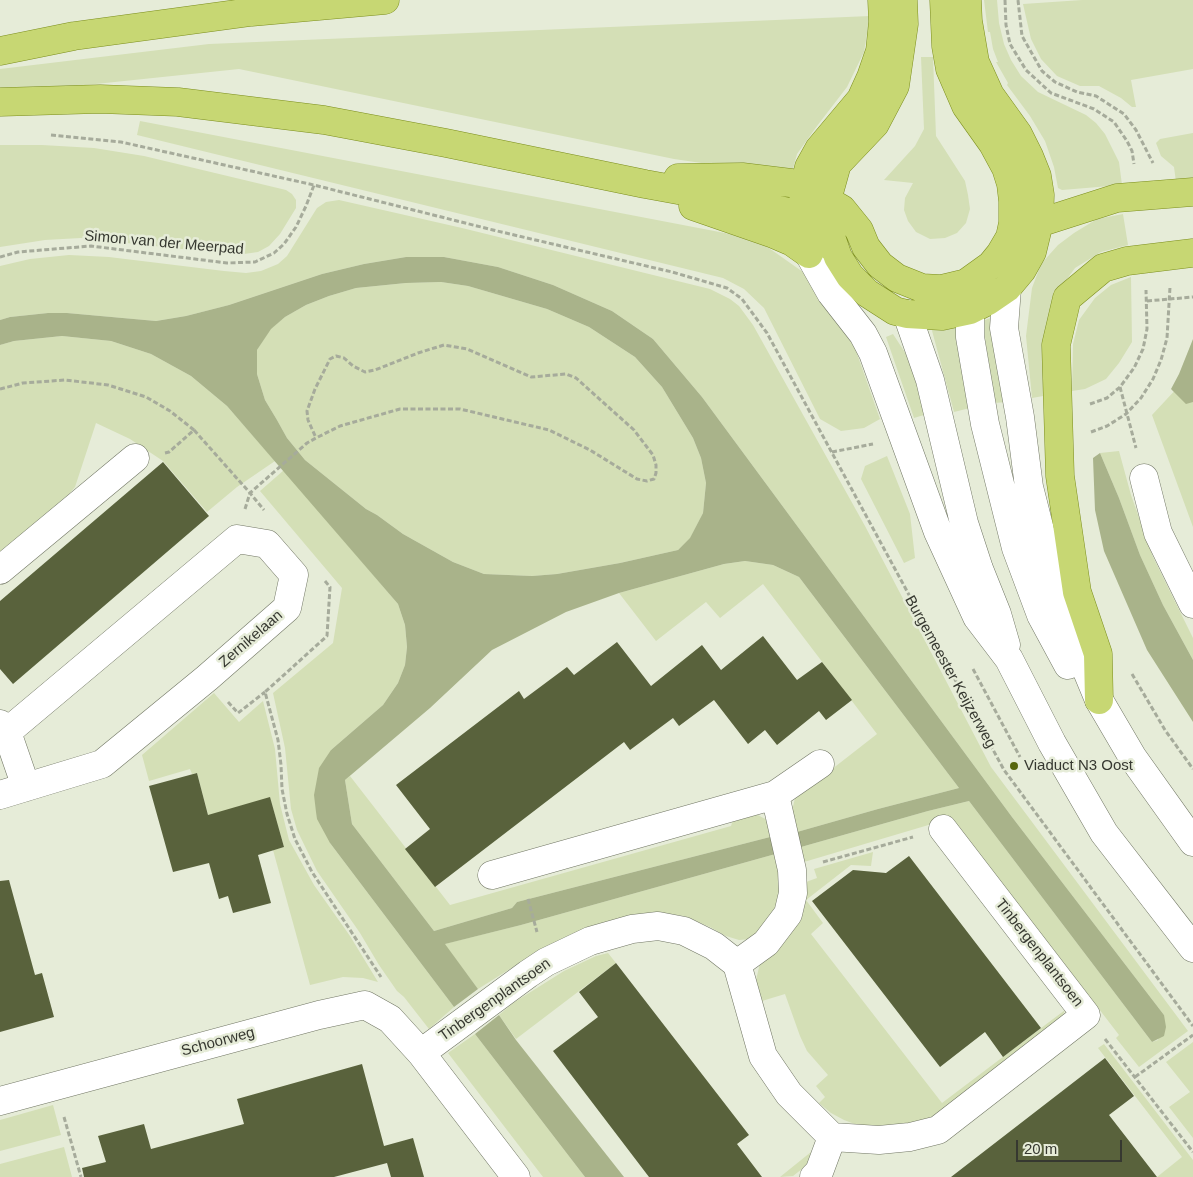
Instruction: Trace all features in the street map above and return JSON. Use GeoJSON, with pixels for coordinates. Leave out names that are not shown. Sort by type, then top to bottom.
{"type":"FeatureCollection","features":[{"type":"Feature","properties":{"kind":"main road"},"geometry":{"type":"LineString","coordinates":[[0,51],[74,36],[250,12],[385,0]]}},
{"type":"Feature","properties":{"kind":"main road"},"geometry":{"type":"LineString","coordinates":[[0,102],[100,99],[178,102],[333,122],[755,204],[788,212],[803,219],[822,252],[867,293],[895,311],[907,314],[942,316],[970,310],[988,301],[1007,288],[1022,270],[1032,252],[1038,223],[1040,195],[1037,176],[1030,156],[1018,134],[1003,115],[982,78],[956,11]]}},
{"type":"Feature","properties":{"kind":"main road"},"geometry":{"type":"LineString","coordinates":[[618,178],[742,177],[791,184],[816,194],[842,209],[859,230],[866,247],[880,265],[897,278],[922,288],[941,289],[966,283],[991,265],[1010,237],[1013,223],[1013,201],[1011,184],[1006,168],[993,144],[966,106],[956,87],[950,69],[956,11]]}},
{"type":"Feature","properties":{"kind":"main road"},"geometry":{"type":"LineString","coordinates":[[822,252],[829,230],[809,168],[819,149],[861,99],[872,77],[893,12]]}},
{"type":"Feature","properties":{"kind":"main road"},"geometry":{"type":"LineString","coordinates":[[618,178],[822,252]]}},
{"type":"Feature","properties":{"kind":"main road"},"geometry":{"type":"LineString","coordinates":[[1038,223],[1117,198],[1193,192]]}},
{"type":"Feature","properties":{"kind":"main road"},"geometry":{"type":"LineString","coordinates":[[803,219],[816,194]]}},
{"type":"Feature","properties":{"kind":"main road"},"geometry":{"type":"LineString","coordinates":[[1098,700],[1098,654],[1077,592],[1060,476],[1056,346],[1067,298],[1103,268],[1126,261],[1193,253]]}},
{"type":"Feature","properties":{"kind":"main road"},"geometry":{"type":"LineString","coordinates":[[966,283],[970,310]]}},
{"type":"Feature","properties":{"kind":"street"},"geometry":{"type":"LineString","coordinates":[[822,252],[831,293],[863,334],[873,353],[938,532],[977,617],[1009,659],[1052,743],[1104,833],[1193,948]]}},
{"type":"Feature","properties":{"kind":"street"},"geometry":{"type":"LineString","coordinates":[[1007,288],[1004,328],[1020,417],[1029,487],[1058,601],[1098,700]]}},
{"type":"Feature","properties":{"kind":"street"},"geometry":{"type":"LineString","coordinates":[[970,310],[970,337],[985,424],[1016,548],[1041,616],[1068,666],[1098,700],[1134,758],[1193,842]]}},
{"type":"Feature","properties":{"kind":"street"},"geometry":{"type":"LineString","coordinates":[[907,314],[930,380],[964,524],[997,614],[1009,659]]}},
{"type":"Feature","properties":{"kind":"street"},"geometry":{"type":"LineString","coordinates":[[0,570],[135,458]]}},
{"type":"Feature","properties":{"kind":"street"},"geometry":{"type":"LineString","coordinates":[[1144,478],[1158,533],[1193,604]]}},
{"type":"Feature","properties":{"kind":"street"},"geometry":{"type":"LineString","coordinates":[[26,787],[4,728],[237,539]]}},
{"type":"Feature","properties":{"kind":"street","name":"Zernikelaan"},"geometry":{"type":"LineString","coordinates":[[0,795],[102,764],[207,678],[287,608],[294,575],[267,544],[237,539]]}},
{"type":"Feature","properties":{"kind":"street"},"geometry":{"type":"LineString","coordinates":[[492,875],[775,795],[820,764]]}},
{"type":"Feature","properties":{"kind":"street"},"geometry":{"type":"LineString","coordinates":[[775,795],[792,870],[793,893],[788,914],[766,943],[738,964],[763,1056],[789,1094],[832,1138],[819,1172],[814,1177]]}},
{"type":"Feature","properties":{"kind":"street","name":"Tinbergenplantsoen"},"geometry":{"type":"LineString","coordinates":[[832,1138],[879,1140],[910,1137],[938,1130],[1086,1015],[943,829]]}},
{"type":"Feature","properties":{"kind":"street","name":"Tinbergenplantsoen"},"geometry":{"type":"LineString","coordinates":[[421,1053],[546,962],[590,941],[632,929],[658,926],[684,931],[714,946],[738,964]]}},
{"type":"Feature","properties":{"kind":"street","name":"Schoorweg"},"geometry":{"type":"LineString","coordinates":[[0,1101],[343,1009],[365,1005],[390,1019],[421,1053],[516,1177]]}},
{"type":"Feature","properties":{"kind":"path","name":"Burgemeester Keijzerweg"},"geometry":{"type":"LineString","coordinates":[[49,135],[121,142],[314,185],[672,272],[727,288],[742,299],[766,333],[1004,770],[1193,1026]]}},
{"type":"Feature","properties":{"kind":"path","name":"Simon van der Meerpad"},"geometry":{"type":"LineString","coordinates":[[0,256],[26,251],[91,246],[226,263],[255,262],[274,254],[284,244],[296,227],[314,185]]}},
{"type":"Feature","properties":{"kind":"path"},"geometry":{"type":"LineString","coordinates":[[1147,301],[1193,297]]}},
{"type":"Feature","properties":{"kind":"path"},"geometry":{"type":"LineString","coordinates":[[237,539],[250,493],[307,443],[340,426],[400,409],[460,409],[549,430],[590,450],[637,479],[648,481],[654,479],[656,473],[653,455],[634,430],[576,378],[566,374],[530,377],[467,349],[444,345],[365,372],[353,366],[344,358],[336,356],[330,359],[315,389],[308,411],[308,420],[316,438]]}},
{"type":"Feature","properties":{"kind":"path"},"geometry":{"type":"LineString","coordinates":[[0,389],[23,383],[66,380],[108,385],[146,397],[170,411],[194,430],[268,515]]}},
{"type":"Feature","properties":{"kind":"path"},"geometry":{"type":"LineString","coordinates":[[1120,387],[1144,478]]}},
{"type":"Feature","properties":{"kind":"path"},"geometry":{"type":"LineString","coordinates":[[135,458],[168,452],[194,430]]}},
{"type":"Feature","properties":{"kind":"path"},"geometry":{"type":"LineString","coordinates":[[324,579],[330,586],[327,636],[266,692],[278,740],[282,765],[282,789],[295,839],[312,872],[363,948],[389,992],[390,1019]]}},
{"type":"Feature","properties":{"kind":"path"},"geometry":{"type":"LineString","coordinates":[[792,870],[943,829]]}},
{"type":"Feature","properties":{"kind":"path"},"geometry":{"type":"LineString","coordinates":[[527,896],[535,925]]}},
{"type":"Feature","properties":{"kind":"path"},"geometry":{"type":"LineString","coordinates":[[1086,1015],[1193,1152]]}},
{"type":"Feature","properties":{"kind":"path"},"geometry":{"type":"LineString","coordinates":[[1135,1077],[1193,1035]]}},
{"type":"Feature","properties":{"kind":"path"},"geometry":{"type":"LineString","coordinates":[[56,1086],[81,1177]]}},
{"type":"Feature","properties":{"kind":"shaded area"},"geometry":{"type":"Polygon","coordinates":[[[984,0],[997,0],[999,23],[1004,44],[1021,76],[1038,92],[1086,115],[1105,134],[1119,162],[1122,185],[1062,190],[1058,188],[1054,167],[1045,141],[1030,116],[1007,85],[1008,83],[996,62],[998,62],[990,32],[988,32],[984,0]]]}},
{"type":"Feature","properties":{"kind":"shaded area"},"geometry":{"type":"Polygon","coordinates":[[[1082,0],[1193,0],[1193,69],[1131,80],[1136,107],[1132,107],[1121,98],[1099,86],[1080,86],[1057,76],[1041,59],[1031,39],[1023,4],[1082,0]]]}},
{"type":"Feature","properties":{"kind":"shaded area"},"geometry":{"type":"Polygon","coordinates":[[[870,16],[864,52],[847,87],[797,154],[791,176],[674,159],[239,69],[0,94],[0,69],[209,44],[870,16]]]}},
{"type":"Feature","properties":{"kind":"shaded area"},"geometry":{"type":"Polygon","coordinates":[[[921,57],[933,57],[936,136],[965,181],[970,209],[966,223],[957,233],[945,238],[930,239],[916,232],[908,221],[904,210],[905,198],[913,183],[884,180],[915,146],[924,129],[921,57]]]}},
{"type":"Feature","properties":{"kind":"shaded area"},"geometry":{"type":"Polygon","coordinates":[[[140,121],[756,239],[803,272],[855,348],[880,419],[864,428],[841,431],[820,419],[764,308],[744,289],[723,278],[137,135],[140,121]]]}},
{"type":"Feature","properties":{"kind":"shaded area"},"geometry":{"type":"Polygon","coordinates":[[[1193,133],[1193,180],[1176,182],[1174,167],[1161,156],[1156,143],[1160,139],[1193,133]]]}},
{"type":"Feature","properties":{"kind":"shaded area"},"geometry":{"type":"Polygon","coordinates":[[[0,145],[94,148],[144,156],[286,190],[296,200],[296,208],[280,234],[269,246],[258,252],[237,255],[81,238],[45,240],[0,247],[0,145]]]}},
{"type":"Feature","properties":{"kind":"shaded area"},"geometry":{"type":"Polygon","coordinates":[[[339,200],[710,289],[739,306],[753,325],[865,526],[991,767],[1188,1031],[1139,1067],[1116,1038],[1119,1035],[952,818],[804,862],[801,847],[969,801],[1152,1042],[1158,1040],[1164,1015],[1012,817],[702,397],[653,339],[612,311],[553,285],[498,267],[444,257],[406,257],[322,274],[229,305],[186,316],[156,321],[67,313],[48,313],[10,317],[0,320],[0,266],[30,259],[69,255],[109,257],[246,273],[261,271],[278,264],[287,256],[317,208],[326,202],[339,200]]]}},
{"type":"Feature","properties":{"kind":"shaded area"},"geometry":{"type":"Polygon","coordinates":[[[1123,214],[1128,245],[1101,252],[1075,268],[1056,294],[1049,395],[1032,398],[1026,336],[1032,288],[1041,264],[1058,245],[1074,233],[1097,219],[1123,214]]]}},
{"type":"Feature","properties":{"kind":"shaded area"},"geometry":{"type":"Polygon","coordinates":[[[406,257],[444,257],[498,267],[553,285],[612,311],[653,339],[702,397],[1012,817],[1164,1015],[1166,1027],[1164,1036],[1152,1042],[969,801],[801,847],[797,832],[959,788],[799,577],[773,565],[745,561],[724,564],[619,593],[566,612],[492,650],[430,708],[345,780],[352,824],[434,931],[512,908],[517,902],[774,836],[779,853],[521,925],[445,944],[478,989],[454,1007],[330,843],[317,819],[316,812],[314,795],[319,768],[331,750],[383,705],[398,683],[405,665],[407,647],[405,625],[398,604],[227,406],[191,376],[151,354],[111,341],[62,336],[14,341],[0,345],[0,320],[10,317],[67,313],[156,321],[186,316],[229,305],[322,274],[406,257]],[[441,282],[356,288],[306,305],[285,317],[271,329],[257,350],[257,374],[265,400],[287,438],[305,460],[366,509],[403,534],[453,562],[484,574],[532,576],[557,574],[678,550],[690,538],[703,513],[706,483],[701,458],[693,438],[662,387],[635,357],[589,327],[547,309],[468,286],[441,282]]]}},
{"type":"Feature","properties":{"kind":"shaded area"},"geometry":{"type":"Polygon","coordinates":[[[1131,277],[1132,342],[1106,379],[1085,389],[1072,391],[1073,344],[1079,320],[1095,298],[1111,285],[1131,277]]]}},
{"type":"Feature","properties":{"kind":"shaded area"},"geometry":{"type":"Polygon","coordinates":[[[441,282],[468,286],[547,309],[589,327],[635,357],[662,387],[693,438],[701,458],[706,483],[703,513],[690,539],[678,550],[557,574],[532,576],[484,574],[453,562],[403,534],[366,509],[305,460],[287,438],[265,400],[257,374],[257,350],[270,329],[285,317],[306,305],[356,288],[441,282]]]}},
{"type":"Feature","properties":{"kind":"shaded area"},"geometry":{"type":"Polygon","coordinates":[[[993,317],[1006,402],[995,403],[985,338],[985,320],[993,317]]]}},
{"type":"Feature","properties":{"kind":"shaded area"},"geometry":{"type":"Polygon","coordinates":[[[956,324],[970,408],[954,412],[931,327],[956,324]]]}},
{"type":"Feature","properties":{"kind":"shaded area"},"geometry":{"type":"Polygon","coordinates":[[[893,334],[917,371],[927,414],[914,418],[886,337],[893,334]]]}},
{"type":"Feature","properties":{"kind":"shaded area"},"geometry":{"type":"Polygon","coordinates":[[[62,336],[111,341],[151,354],[191,376],[227,406],[275,461],[237,487],[207,512],[163,461],[130,439],[96,423],[75,487],[0,553],[0,345],[14,341],[62,336]]]}},
{"type":"Feature","properties":{"kind":"shaded area"},"geometry":{"type":"Polygon","coordinates":[[[1193,339],[1193,402],[1186,404],[1171,389],[1193,339]]]}},
{"type":"Feature","properties":{"kind":"shaded area"},"geometry":{"type":"Polygon","coordinates":[[[1193,371],[1193,527],[1152,415],[1193,371]]]}},
{"type":"Feature","properties":{"kind":"shaded area"},"geometry":{"type":"Polygon","coordinates":[[[1119,451],[1131,495],[1153,557],[1193,638],[1193,660],[1163,605],[1140,555],[1100,453],[1119,451]]]}},
{"type":"Feature","properties":{"kind":"shaded area"},"geometry":{"type":"Polygon","coordinates":[[[1100,453],[1140,555],[1163,605],[1193,660],[1193,722],[1147,650],[1104,551],[1095,510],[1093,458],[1100,453]]]}},
{"type":"Feature","properties":{"kind":"shaded area"},"geometry":{"type":"Polygon","coordinates":[[[887,456],[910,514],[915,558],[904,563],[861,479],[865,466],[887,456]]]}},
{"type":"Feature","properties":{"kind":"shaded area"},"geometry":{"type":"Polygon","coordinates":[[[284,470],[398,604],[405,625],[407,647],[405,665],[398,683],[383,705],[331,750],[330,843],[454,1007],[429,1029],[397,991],[317,871],[297,830],[291,809],[285,748],[273,693],[333,643],[342,588],[260,491],[284,470]]]}},
{"type":"Feature","properties":{"kind":"shaded area"},"geometry":{"type":"Polygon","coordinates":[[[745,561],[773,565],[799,577],[959,788],[797,832],[792,811],[795,798],[877,734],[763,584],[720,618],[706,602],[656,641],[619,593],[724,564],[745,561]]]}},
{"type":"Feature","properties":{"kind":"shaded area"},"geometry":{"type":"Polygon","coordinates":[[[214,693],[239,722],[263,701],[275,749],[280,804],[289,840],[314,885],[350,936],[378,982],[363,978],[343,977],[310,985],[273,850],[284,847],[270,798],[237,807],[210,822],[197,773],[192,774],[190,769],[149,781],[142,755],[214,693]]]}},
{"type":"Feature","properties":{"kind":"shaded area"},"geometry":{"type":"Polygon","coordinates":[[[350,776],[450,905],[731,826],[734,817],[756,814],[767,820],[774,836],[517,902],[512,908],[434,931],[352,824],[345,780],[350,776]]]}},
{"type":"Feature","properties":{"kind":"shaded area"},"geometry":{"type":"Polygon","coordinates":[[[873,852],[871,866],[851,865],[806,900],[823,923],[811,934],[942,1103],[1065,1010],[1061,1021],[934,1117],[907,1124],[876,1127],[860,1126],[844,1120],[831,1113],[819,1103],[825,1097],[816,1086],[828,1075],[807,1051],[785,994],[762,1001],[756,980],[760,963],[806,882],[817,878],[814,869],[873,852]]]}},
{"type":"Feature","properties":{"kind":"shaded area"},"geometry":{"type":"Polygon","coordinates":[[[779,853],[784,881],[772,921],[751,939],[739,940],[726,936],[684,916],[670,914],[618,919],[598,924],[561,939],[478,989],[444,944],[521,925],[779,853]]]}},
{"type":"Feature","properties":{"kind":"shaded area"},"geometry":{"type":"Polygon","coordinates":[[[608,953],[616,963],[516,1039],[499,1015],[513,1003],[564,971],[596,956],[608,953]]]}},
{"type":"Feature","properties":{"kind":"shaded area"},"geometry":{"type":"Polygon","coordinates":[[[499,1015],[516,1040],[624,1177],[585,1177],[475,1034],[499,1015]]]}},
{"type":"Feature","properties":{"kind":"shaded area"},"geometry":{"type":"Polygon","coordinates":[[[475,1034],[585,1177],[543,1177],[448,1053],[475,1034]]]}},
{"type":"Feature","properties":{"kind":"shaded area"},"geometry":{"type":"Polygon","coordinates":[[[1193,1042],[1193,1138],[1169,1107],[1190,1092],[1166,1062],[1193,1042]]]}},
{"type":"Feature","properties":{"kind":"shaded area"},"geometry":{"type":"Polygon","coordinates":[[[1104,1044],[1193,1160],[1193,1177],[1157,1177],[1182,1157],[1098,1048],[1104,1044]]]}},
{"type":"Feature","properties":{"kind":"shaded area"},"geometry":{"type":"Polygon","coordinates":[[[53,1105],[61,1135],[0,1151],[0,1120],[53,1105]]]}},
{"type":"Feature","properties":{"kind":"shaded area"},"geometry":{"type":"Polygon","coordinates":[[[64,1147],[72,1177],[0,1177],[0,1164],[64,1147]]]}},
{"type":"Feature","properties":{"kind":"shaded area"},"geometry":{"type":"Polygon","coordinates":[[[811,1152],[807,1165],[793,1176],[780,1177],[811,1152]]]}},
{"type":"Feature","properties":{"kind":"building"},"geometry":{"type":"Polygon","coordinates":[[[163,462],[209,516],[13,684],[0,669],[0,601],[163,462]]]}},
{"type":"Feature","properties":{"kind":"building"},"geometry":{"type":"Polygon","coordinates":[[[763,636],[797,680],[822,662],[852,700],[826,720],[819,711],[777,745],[765,730],[748,744],[714,700],[679,726],[673,718],[630,750],[624,742],[435,887],[405,849],[430,829],[396,785],[519,691],[524,699],[567,667],[574,675],[617,642],[651,686],[702,645],[721,670],[763,636]]]}},
{"type":"Feature","properties":{"kind":"building"},"geometry":{"type":"Polygon","coordinates":[[[197,773],[208,815],[270,797],[284,847],[258,855],[271,903],[233,913],[228,896],[219,899],[209,863],[173,872],[149,786],[197,773]]]}},
{"type":"Feature","properties":{"kind":"building"},"geometry":{"type":"Polygon","coordinates":[[[909,856],[1041,1028],[1003,1057],[985,1032],[940,1067],[812,901],[853,870],[886,873],[909,856]]]}},
{"type":"Feature","properties":{"kind":"building"},"geometry":{"type":"Polygon","coordinates":[[[9,880],[35,975],[42,973],[54,1017],[0,1032],[0,881],[9,880]]]}},
{"type":"Feature","properties":{"kind":"building"},"geometry":{"type":"Polygon","coordinates":[[[616,963],[749,1135],[737,1144],[762,1177],[649,1177],[553,1051],[598,1017],[579,992],[616,963]]]}},
{"type":"Feature","properties":{"kind":"building"},"geometry":{"type":"Polygon","coordinates":[[[1105,1058],[1134,1096],[1109,1115],[1157,1177],[951,1177],[1105,1058]]]}},
{"type":"Feature","properties":{"kind":"building"},"geometry":{"type":"Polygon","coordinates":[[[362,1064],[384,1146],[413,1138],[424,1177],[391,1177],[387,1163],[334,1177],[84,1177],[82,1168],[106,1162],[98,1136],[144,1124],[151,1149],[244,1124],[237,1099],[362,1064]]]}},
{"type":"Feature","properties":{"kind":"place","name":"Viaduct N3 Oost"},"geometry":{"type":"Point","coordinates":[1014,766]}}]}
